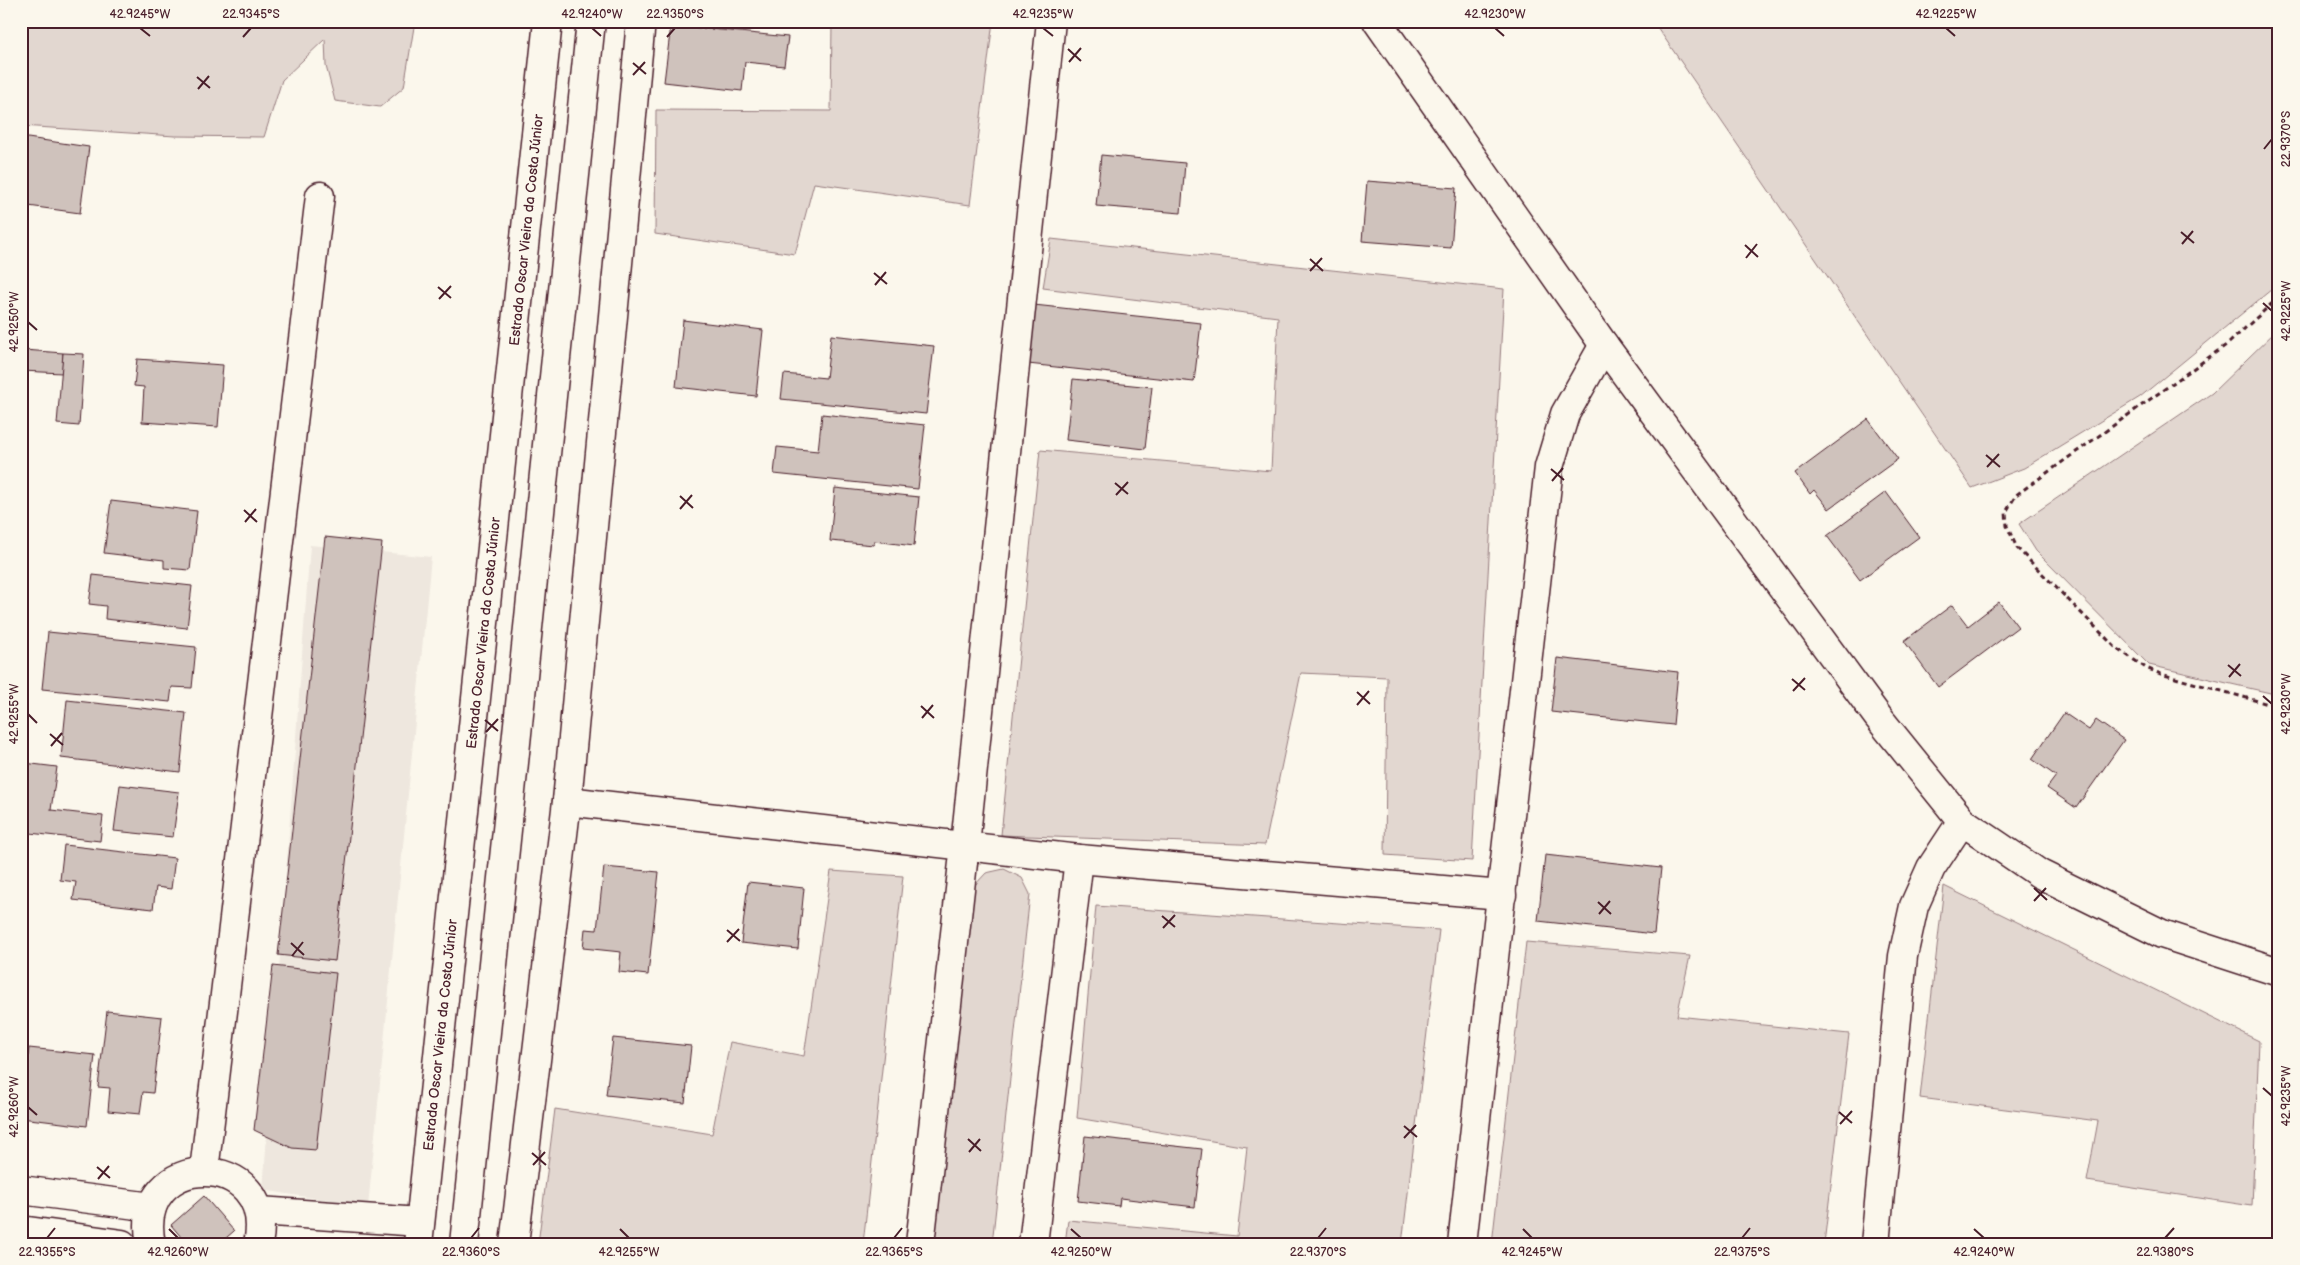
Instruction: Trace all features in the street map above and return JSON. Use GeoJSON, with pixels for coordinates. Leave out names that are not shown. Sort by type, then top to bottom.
{"type":"FeatureCollection","features":[{"type":"Feature","properties":{"kind":"street","name":"Estrada Oscar Vieira da Costa Júnior"},"geometry":{"type":"LineString","coordinates":[[419,1233],[548,21]]}},
{"type":"Feature","properties":{"kind":"street"},"geometry":{"type":"LineString","coordinates":[[464,1244],[591,21]]}},
{"type":"Feature","properties":{"kind":"street"},"geometry":{"type":"LineString","coordinates":[[514,1244],[567,802],[641,21]]}},
{"type":"Feature","properties":{"kind":"street"},"geometry":{"type":"LineString","coordinates":[[920,1244],[965,845],[1051,21]]}},
{"type":"Feature","properties":{"kind":"street"},"geometry":{"type":"LineString","coordinates":[[1377,21],[1604,345],[1878,717],[1962,821],[2040,874],[2162,934],[2279,972]]}},
{"type":"Feature","properties":{"kind":"street"},"geometry":{"type":"LineString","coordinates":[[204,1171],[320,196]]}},
{"type":"Feature","properties":{"kind":"street"},"geometry":{"type":"LineString","coordinates":[[1462,1244],[1549,467],[1565,414],[1604,345]]}},
{"type":"Feature","properties":{"kind":"street"},"geometry":{"type":"LineString","coordinates":[[567,802],[1079,859],[1502,896]]}},
{"type":"Feature","properties":{"kind":"street"},"geometry":{"type":"LineString","coordinates":[[1875,1244],[1903,956],[1914,906],[1931,868],[1962,821]]}},
{"type":"Feature","properties":{"kind":"street"},"geometry":{"type":"LineString","coordinates":[[1033,1244],[1079,859]]}},
{"type":"Feature","properties":{"kind":"street"},"geometry":{"type":"LineString","coordinates":[[151,1244],[148,1228],[152,1207],[160,1192],[172,1181],[186,1174],[204,1171],[222,1173],[238,1181],[251,1194],[259,1211],[261,1229],[258,1244]]}},
{"type":"Feature","properties":{"kind":"street"},"geometry":{"type":"LineString","coordinates":[[21,1190],[152,1207]]}},
{"type":"Feature","properties":{"kind":"street"},"geometry":{"type":"LineString","coordinates":[[259,1211],[419,1233]]}},
{"type":"Feature","properties":{"kind":"street"},"geometry":{"type":"LineString","coordinates":[[21,1230],[122,1244]]}},
{"type":"Feature","properties":{"kind":"path"},"geometry":{"type":"LineString","coordinates":[[2279,297],[2230,343],[2016,495],[2006,512],[2007,526],[2017,548],[2115,647],[2146,668],[2161,674],[2279,707]]}},
{"type":"Feature","properties":{"kind":"shaded area"},"geometry":{"type":"Polygon","coordinates":[[[21,21],[415,21],[404,87],[380,107],[335,101],[326,66],[325,39],[282,80],[264,137],[175,136],[21,126],[21,21]]]}},
{"type":"Feature","properties":{"kind":"shaded area"},"geometry":{"type":"Polygon","coordinates":[[[832,21],[993,21],[970,205],[814,183],[795,254],[655,234],[656,110],[831,111],[832,21]]]}},
{"type":"Feature","properties":{"kind":"shaded area"},"geometry":{"type":"Polygon","coordinates":[[[1653,21],[2279,21],[2279,278],[2272,289],[2140,397],[2024,468],[1972,488],[1653,21]]]}},
{"type":"Feature","properties":{"kind":"shaded area"},"geometry":{"type":"Polygon","coordinates":[[[1051,239],[1504,289],[1472,861],[1385,855],[1387,677],[1301,673],[1265,845],[1001,835],[1040,450],[1271,471],[1278,317],[1043,288],[1051,239]]]}},
{"type":"Feature","properties":{"kind":"shaded area"},"geometry":{"type":"Polygon","coordinates":[[[2279,328],[2279,695],[2149,665],[2036,551],[2019,524],[2212,393],[2279,328]]]}},
{"type":"Feature","properties":{"kind":"shaded area"},"geometry":{"type":"Polygon","coordinates":[[[310,545],[431,557],[368,1207],[263,1190],[310,545]]]}},
{"type":"Feature","properties":{"kind":"shaded area"},"geometry":{"type":"Polygon","coordinates":[[[1004,869],[1022,878],[1030,894],[992,1244],[934,1244],[973,887],[986,873],[1004,869]]]}},
{"type":"Feature","properties":{"kind":"shaded area"},"geometry":{"type":"Polygon","coordinates":[[[831,871],[903,876],[863,1244],[538,1244],[555,1109],[712,1134],[730,1042],[804,1056],[831,871]]]}},
{"type":"Feature","properties":{"kind":"shaded area"},"geometry":{"type":"Polygon","coordinates":[[[1944,886],[2259,1041],[2252,1206],[2087,1181],[2098,1121],[1920,1098],[1944,886]]]}},
{"type":"Feature","properties":{"kind":"shaded area"},"geometry":{"type":"Polygon","coordinates":[[[1096,906],[1439,930],[1402,1244],[1065,1244],[1068,1220],[1237,1236],[1247,1147],[1077,1118],[1096,906]]]}},
{"type":"Feature","properties":{"kind":"shaded area"},"geometry":{"type":"Polygon","coordinates":[[[1526,942],[1690,956],[1677,1016],[1849,1034],[1824,1244],[1492,1244],[1526,942]]]}},
{"type":"Feature","properties":{"kind":"building"},"geometry":{"type":"Polygon","coordinates":[[[671,25],[788,37],[784,66],[745,62],[742,91],[664,82],[671,25]]]}},
{"type":"Feature","properties":{"kind":"building"},"geometry":{"type":"Polygon","coordinates":[[[21,137],[89,147],[80,213],[21,205],[21,137]]]}},
{"type":"Feature","properties":{"kind":"building"},"geometry":{"type":"Polygon","coordinates":[[[1101,155],[1185,163],[1181,213],[1096,206],[1101,155]]]}},
{"type":"Feature","properties":{"kind":"building"},"geometry":{"type":"Polygon","coordinates":[[[1367,181],[1456,188],[1451,248],[1362,241],[1367,181]]]}},
{"type":"Feature","properties":{"kind":"building"},"geometry":{"type":"Polygon","coordinates":[[[1034,305],[1201,323],[1194,382],[1028,364],[1034,305]]]}},
{"type":"Feature","properties":{"kind":"building"},"geometry":{"type":"Polygon","coordinates":[[[683,320],[763,330],[756,396],[676,387],[683,320]]]}},
{"type":"Feature","properties":{"kind":"building"},"geometry":{"type":"Polygon","coordinates":[[[831,335],[934,346],[926,414],[781,399],[784,374],[826,378],[831,335]]]}},
{"type":"Feature","properties":{"kind":"building"},"geometry":{"type":"Polygon","coordinates":[[[24,350],[63,353],[62,373],[22,371],[24,350]]]}},
{"type":"Feature","properties":{"kind":"building"},"geometry":{"type":"Polygon","coordinates":[[[63,353],[84,354],[79,426],[57,424],[63,353]]]}},
{"type":"Feature","properties":{"kind":"building"},"geometry":{"type":"Polygon","coordinates":[[[137,359],[223,365],[218,427],[142,422],[144,387],[134,386],[137,359]]]}},
{"type":"Feature","properties":{"kind":"building"},"geometry":{"type":"Polygon","coordinates":[[[1073,379],[1152,387],[1145,449],[1066,440],[1073,379]]]}},
{"type":"Feature","properties":{"kind":"building"},"geometry":{"type":"Polygon","coordinates":[[[822,414],[925,425],[918,489],[774,474],[777,447],[818,451],[822,414]]]}},
{"type":"Feature","properties":{"kind":"building"},"geometry":{"type":"Polygon","coordinates":[[[1868,419],[1898,459],[1829,509],[1814,490],[1810,494],[1795,473],[1868,419]]]}},
{"type":"Feature","properties":{"kind":"building"},"geometry":{"type":"Polygon","coordinates":[[[835,488],[919,497],[914,546],[874,541],[874,545],[830,541],[835,488]]]}},
{"type":"Feature","properties":{"kind":"building"},"geometry":{"type":"Polygon","coordinates":[[[1886,492],[1919,537],[1860,580],[1827,536],[1886,492]]]}},
{"type":"Feature","properties":{"kind":"building"},"geometry":{"type":"Polygon","coordinates":[[[111,501],[197,511],[190,570],[164,568],[164,560],[104,553],[111,501]]]}},
{"type":"Feature","properties":{"kind":"building"},"geometry":{"type":"Polygon","coordinates":[[[325,537],[382,543],[335,961],[278,955],[325,537]]]}},
{"type":"Feature","properties":{"kind":"building"},"geometry":{"type":"Polygon","coordinates":[[[93,575],[192,586],[187,628],[105,619],[106,606],[89,604],[93,575]]]}},
{"type":"Feature","properties":{"kind":"building"},"geometry":{"type":"Polygon","coordinates":[[[1999,602],[2018,627],[1938,687],[1904,641],[1952,605],[1968,626],[1999,602]]]}},
{"type":"Feature","properties":{"kind":"building"},"geometry":{"type":"Polygon","coordinates":[[[48,632],[196,647],[192,688],[172,687],[170,702],[42,689],[48,632]]]}},
{"type":"Feature","properties":{"kind":"building"},"geometry":{"type":"Polygon","coordinates":[[[1557,658],[1678,672],[1673,725],[1551,712],[1557,658]]]}},
{"type":"Feature","properties":{"kind":"building"},"geometry":{"type":"Polygon","coordinates":[[[67,700],[186,713],[180,772],[61,758],[67,700]]]}},
{"type":"Feature","properties":{"kind":"building"},"geometry":{"type":"Polygon","coordinates":[[[2064,713],[2089,730],[2096,720],[2124,740],[2076,808],[2047,788],[2056,776],[2032,759],[2064,713]]]}},
{"type":"Feature","properties":{"kind":"building"},"geometry":{"type":"Polygon","coordinates":[[[24,763],[57,767],[51,810],[103,816],[100,841],[21,832],[21,790],[24,763]]]}},
{"type":"Feature","properties":{"kind":"building"},"geometry":{"type":"Polygon","coordinates":[[[120,785],[179,792],[173,837],[114,831],[120,785]]]}},
{"type":"Feature","properties":{"kind":"building"},"geometry":{"type":"Polygon","coordinates":[[[64,845],[175,858],[171,889],[156,887],[153,909],[73,900],[76,882],[60,880],[64,845]]]}},
{"type":"Feature","properties":{"kind":"building"},"geometry":{"type":"Polygon","coordinates":[[[1545,855],[1661,868],[1654,934],[1538,921],[1545,855]]]}},
{"type":"Feature","properties":{"kind":"building"},"geometry":{"type":"Polygon","coordinates":[[[604,867],[659,872],[648,975],[619,972],[621,952],[583,948],[585,929],[597,930],[604,867]]]}},
{"type":"Feature","properties":{"kind":"building"},"geometry":{"type":"Polygon","coordinates":[[[748,882],[804,888],[798,949],[741,943],[748,882]]]}},
{"type":"Feature","properties":{"kind":"building"},"geometry":{"type":"Polygon","coordinates":[[[273,966],[336,973],[316,1150],[292,1148],[254,1130],[273,966]]]}},
{"type":"Feature","properties":{"kind":"building"},"geometry":{"type":"Polygon","coordinates":[[[107,1011],[162,1017],[153,1093],[143,1092],[140,1114],[108,1111],[110,1088],[98,1087],[107,1011]]]}},
{"type":"Feature","properties":{"kind":"building"},"geometry":{"type":"Polygon","coordinates":[[[613,1038],[691,1046],[685,1103],[606,1095],[613,1038]]]}},
{"type":"Feature","properties":{"kind":"building"},"geometry":{"type":"Polygon","coordinates":[[[29,1048],[95,1055],[87,1126],[21,1118],[29,1048]]]}},
{"type":"Feature","properties":{"kind":"building"},"geometry":{"type":"Polygon","coordinates":[[[1085,1136],[1202,1149],[1195,1207],[1120,1198],[1119,1206],[1078,1201],[1085,1136]]]}},
{"type":"Feature","properties":{"kind":"building"},"geometry":{"type":"Polygon","coordinates":[[[204,1196],[234,1231],[219,1244],[187,1244],[171,1225],[204,1196]]]}}]}
